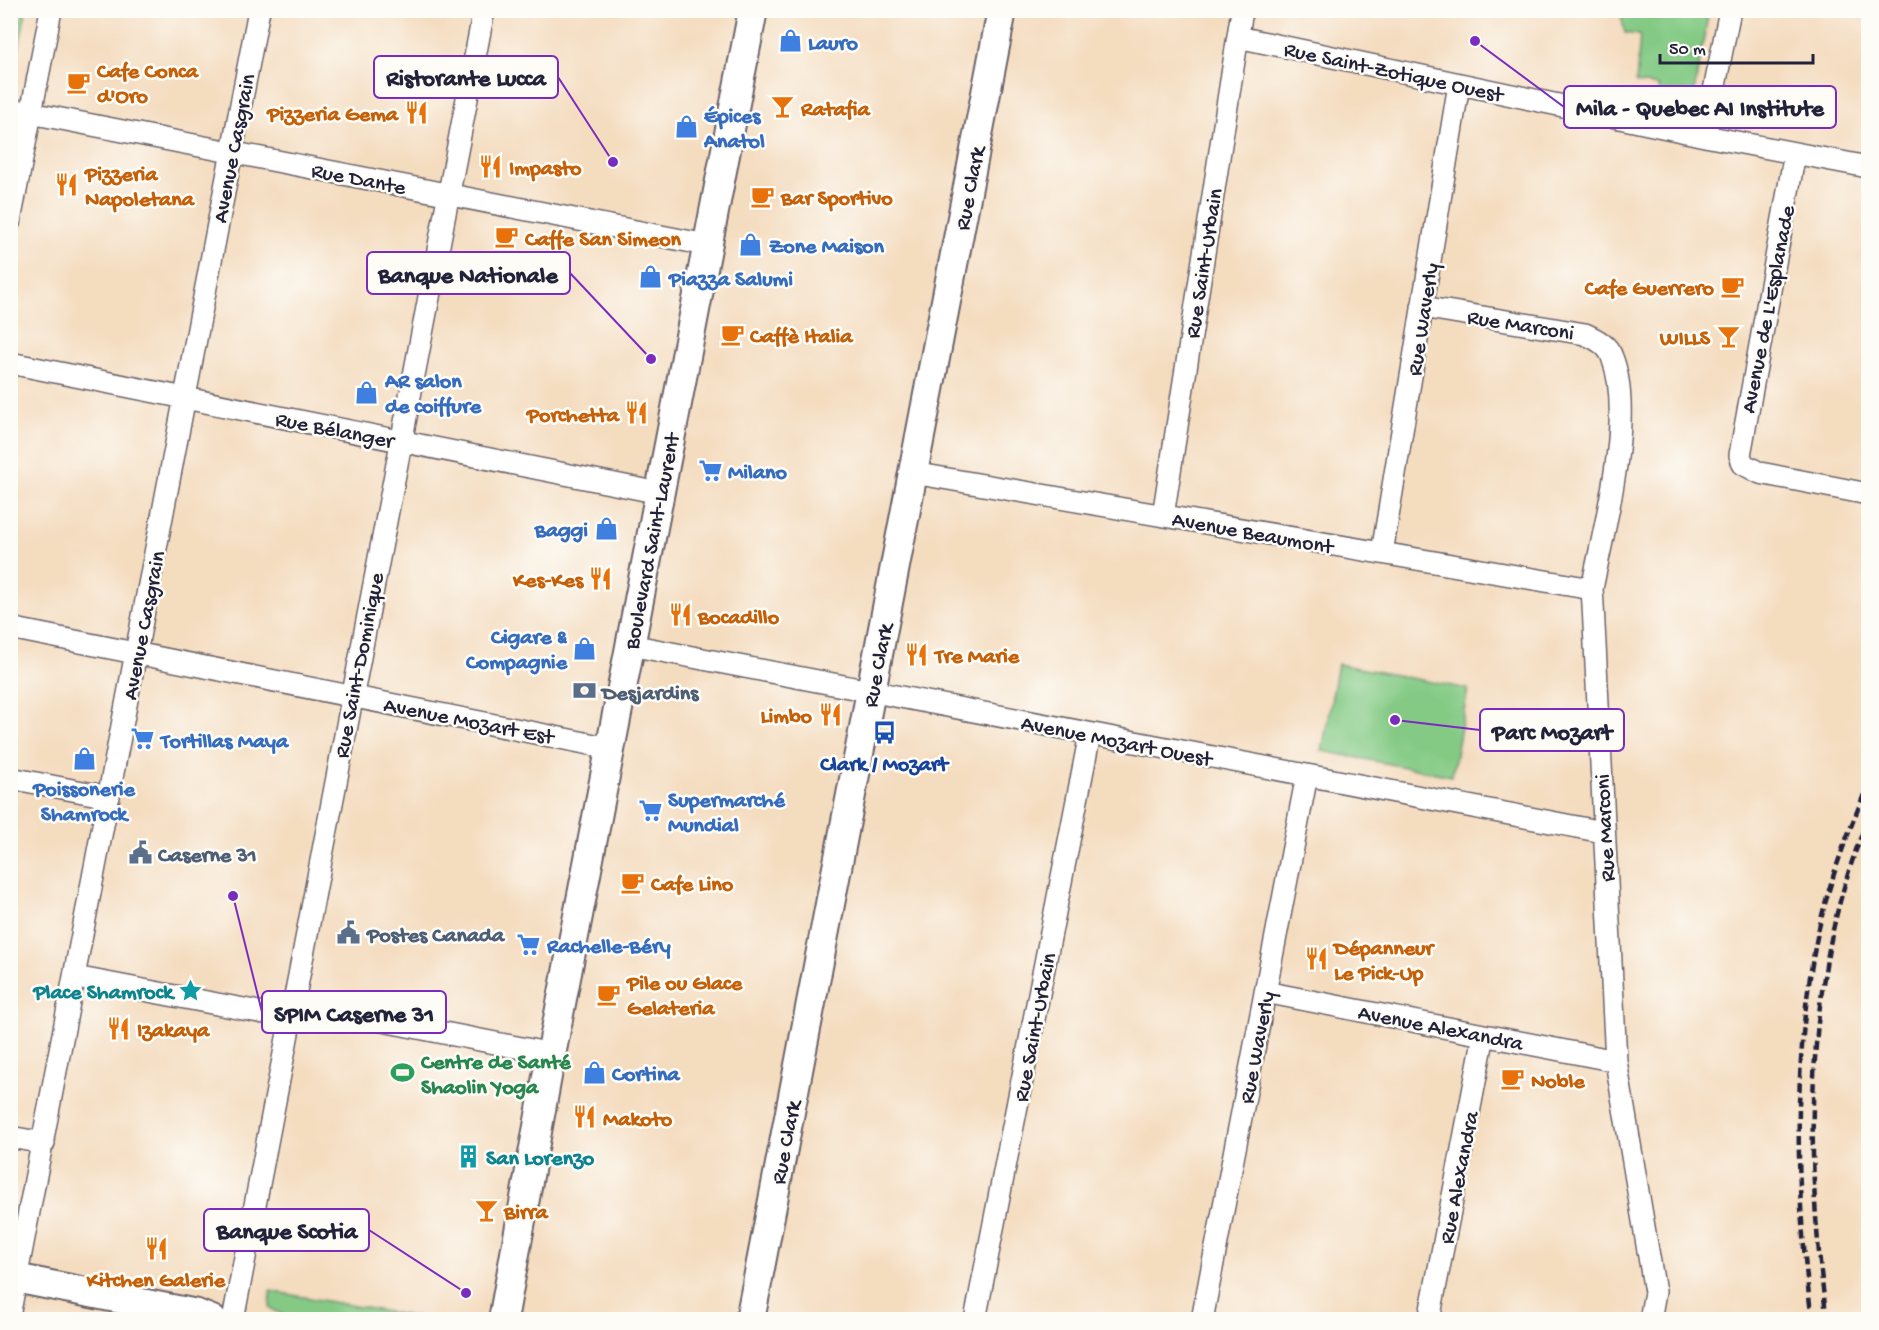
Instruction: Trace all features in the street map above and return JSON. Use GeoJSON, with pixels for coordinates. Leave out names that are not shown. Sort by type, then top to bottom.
{"type":"FeatureCollection","features":[{"type":"Feature","properties":{"kind":"main road","name":"Boulevard Saint-Laurent"},"geometry":{"type":"LineString","coordinates":[[503,1320],[610,748],[753,10]]}},
{"type":"Feature","properties":{"kind":"main road","name":"Rue Clark"},"geometry":{"type":"LineString","coordinates":[[750,1320],[1002,10]]}},
{"type":"Feature","properties":{"kind":"main road"},"geometry":{"type":"LineString","coordinates":[[15,1277],[197,1314],[212,1320]]}},
{"type":"Feature","properties":{"kind":"street"},"geometry":{"type":"LineString","coordinates":[[10,221],[21,111],[51,10]]}},
{"type":"Feature","properties":{"kind":"street","name":"Avenue Casgrain"},"geometry":{"type":"LineString","coordinates":[[10,1311],[15,1277],[44,1143],[259,10]]}},
{"type":"Feature","properties":{"kind":"street","name":"Rue Saint-Dominique"},"geometry":{"type":"LineString","coordinates":[[232,1320],[484,10]]}},
{"type":"Feature","properties":{"kind":"street","name":"Rue Saint-Urbain"},"geometry":{"type":"LineString","coordinates":[[1162,516],[1242,10]]}},
{"type":"Feature","properties":{"kind":"street"},"geometry":{"type":"LineString","coordinates":[[1705,136],[1730,10]]}},
{"type":"Feature","properties":{"kind":"street","name":"Rue Saint-Zotique Ouest"},"geometry":{"type":"LineString","coordinates":[[1238,37],[1705,136],[1869,167]]}},
{"type":"Feature","properties":{"kind":"street","name":"Rue Waverly"},"geometry":{"type":"LineString","coordinates":[[1382,553],[1459,84]]}},
{"type":"Feature","properties":{"kind":"street","name":"Rue Dante"},"geometry":{"type":"LineString","coordinates":[[21,111],[707,245]]}},
{"type":"Feature","properties":{"kind":"street","name":"Avenue de L'Esplanade"},"geometry":{"type":"LineString","coordinates":[[1795,153],[1740,446],[1743,464],[1760,473],[1869,494]]}},
{"type":"Feature","properties":{"kind":"street","name":"Rue Marconi"},"geometry":{"type":"LineString","coordinates":[[1422,307],[1585,334],[1600,341],[1612,356],[1619,389],[1620,437],[1592,589],[1616,1061],[1655,1292],[1650,1320]]}},
{"type":"Feature","properties":{"kind":"street","name":"Rue Bélanger"},"geometry":{"type":"LineString","coordinates":[[10,363],[660,493]]}},
{"type":"Feature","properties":{"kind":"street","name":"Avenue Beaumont"},"geometry":{"type":"LineString","coordinates":[[913,473],[1592,589]]}},
{"type":"Feature","properties":{"kind":"street","name":"Avenue Mozart Est"},"geometry":{"type":"LineString","coordinates":[[10,628],[610,748]]}},
{"type":"Feature","properties":{"kind":"street","name":"Avenue Mozart Ouest"},"geometry":{"type":"LineString","coordinates":[[630,645],[1603,832]]}},
{"type":"Feature","properties":{"kind":"street","name":"Rue Saint-Urbain"},"geometry":{"type":"LineString","coordinates":[[975,1320],[1090,734]]}},
{"type":"Feature","properties":{"kind":"street","name":"Rue Waverly"},"geometry":{"type":"LineString","coordinates":[[1202,1320],[1307,775]]}},
{"type":"Feature","properties":{"kind":"street"},"geometry":{"type":"LineString","coordinates":[[10,778],[109,797]]}},
{"type":"Feature","properties":{"kind":"street"},"geometry":{"type":"LineString","coordinates":[[75,977],[264,1013],[321,1009],[552,1054]]}},
{"type":"Feature","properties":{"kind":"street","name":"Avenue Alexandra"},"geometry":{"type":"LineString","coordinates":[[1265,992],[1616,1061]]}},
{"type":"Feature","properties":{"kind":"street","name":"Rue Alexandra"},"geometry":{"type":"LineString","coordinates":[[1429,1320],[1484,1035]]}},
{"type":"Feature","properties":{"kind":"street"},"geometry":{"type":"LineString","coordinates":[[10,1137],[44,1143]]}},
{"type":"Feature","properties":{"kind":"green space"},"geometry":{"type":"Polygon","coordinates":[[[10,11],[26,11],[12,82],[10,82],[10,11]]]}},
{"type":"Feature","properties":{"kind":"green space"},"geometry":{"type":"Polygon","coordinates":[[[1620,11],[1676,11],[1708,16],[1692,102],[1685,105],[1657,99],[1659,86],[1636,83],[1640,35],[1625,33],[1620,11]]]}},
{"type":"Feature","properties":{"kind":"green space"},"geometry":{"type":"Polygon","coordinates":[[[1338,664],[1468,689],[1452,776],[1322,751],[1338,664]]]}},
{"type":"Feature","properties":{"kind":"green space"},"geometry":{"type":"Polygon","coordinates":[[[270,1291],[428,1319],[291,1319],[270,1308],[270,1291]]]}},
{"type":"Feature","properties":{"kind":"railway"},"geometry":{"type":"LineString","coordinates":[[1812,1320],[1802,1228],[1800,1182],[1799,1090],[1802,1044],[1814,953],[1823,910],[1843,847],[1868,785]]}},
{"type":"Feature","properties":{"kind":"railway"},"geometry":{"type":"LineString","coordinates":[[1827,1320],[1819,1258],[1815,1194],[1814,1066],[1820,1002],[1831,940],[1847,878],[1868,819]]}},
{"type":"Feature","properties":{"kind":"place","name":"Lauro"},"geometry":{"type":"Point","coordinates":[790,41]}},
{"type":"Feature","properties":{"kind":"place","name":"Mila - Quebec AI Institute"},"geometry":{"type":"Point","coordinates":[1475,41]}},
{"type":"Feature","properties":{"kind":"place","name":"Cafe Conca d'Oro"},"geometry":{"type":"Point","coordinates":[79,82]}},
{"type":"Feature","properties":{"kind":"place","name":"Ratafia"},"geometry":{"type":"Point","coordinates":[783,107]}},
{"type":"Feature","properties":{"kind":"place","name":"Pizzeria Gema"},"geometry":{"type":"Point","coordinates":[416,112]}},
{"type":"Feature","properties":{"kind":"place","name":"Épices Anatol"},"geometry":{"type":"Point","coordinates":[686,127]}},
{"type":"Feature","properties":{"kind":"place","name":"Ristorante Lucca"},"geometry":{"type":"Point","coordinates":[613,162]}},
{"type":"Feature","properties":{"kind":"place","name":"Impasto"},"geometry":{"type":"Point","coordinates":[491,166]}},
{"type":"Feature","properties":{"kind":"place","name":"Pizzeria Napoletana"},"geometry":{"type":"Point","coordinates":[67,185]}},
{"type":"Feature","properties":{"kind":"place","name":"Bar Sportivo"},"geometry":{"type":"Point","coordinates":[763,196]}},
{"type":"Feature","properties":{"kind":"place","name":"Caffe San Simeon"},"geometry":{"type":"Point","coordinates":[507,237]}},
{"type":"Feature","properties":{"kind":"place","name":"Zone Maison"},"geometry":{"type":"Point","coordinates":[751,244]}},
{"type":"Feature","properties":{"kind":"place","name":"Piazza Salumi"},"geometry":{"type":"Point","coordinates":[651,277]}},
{"type":"Feature","properties":{"kind":"place","name":"Cafe Guerrero"},"geometry":{"type":"Point","coordinates":[1732,286]}},
{"type":"Feature","properties":{"kind":"place","name":"Caffè Italia"},"geometry":{"type":"Point","coordinates":[732,334]}},
{"type":"Feature","properties":{"kind":"place","name":"WILLS"},"geometry":{"type":"Point","coordinates":[1728,336]}},
{"type":"Feature","properties":{"kind":"place","name":"Banque Nationale"},"geometry":{"type":"Point","coordinates":[651,359]}},
{"type":"Feature","properties":{"kind":"place","name":"AR salon de coiffure"},"geometry":{"type":"Point","coordinates":[367,392]}},
{"type":"Feature","properties":{"kind":"place","name":"Porchetta"},"geometry":{"type":"Point","coordinates":[637,413]}},
{"type":"Feature","properties":{"kind":"place","name":"Milano"},"geometry":{"type":"Point","coordinates":[710,470]}},
{"type":"Feature","properties":{"kind":"place","name":"Baggi"},"geometry":{"type":"Point","coordinates":[606,528]}},
{"type":"Feature","properties":{"kind":"place","name":"Kes-Kes"},"geometry":{"type":"Point","coordinates":[601,578]}},
{"type":"Feature","properties":{"kind":"place","name":"Bocadillo"},"geometry":{"type":"Point","coordinates":[680,615]}},
{"type":"Feature","properties":{"kind":"place","name":"Cigare & Compagnie"},"geometry":{"type":"Point","coordinates":[585,648]}},
{"type":"Feature","properties":{"kind":"place","name":"Tre Marie"},"geometry":{"type":"Point","coordinates":[917,654]}},
{"type":"Feature","properties":{"kind":"place","name":"Desjardins"},"geometry":{"type":"Point","coordinates":[584,691]}},
{"type":"Feature","properties":{"kind":"place","name":"Limbo"},"geometry":{"type":"Point","coordinates":[830,714]}},
{"type":"Feature","properties":{"kind":"place","name":"Parc Mozart"},"geometry":{"type":"Point","coordinates":[1395,720]}},
{"type":"Feature","properties":{"kind":"place","name":"Clark / Mozart"},"geometry":{"type":"Point","coordinates":[884,733]}},
{"type":"Feature","properties":{"kind":"place","name":"Tortillas Maya"},"geometry":{"type":"Point","coordinates":[143,739]}},
{"type":"Feature","properties":{"kind":"place","name":"Poissonerie Shamrock"},"geometry":{"type":"Point","coordinates":[84,758]}},
{"type":"Feature","properties":{"kind":"place","name":"Supermarché Mundial"},"geometry":{"type":"Point","coordinates":[650,811]}},
{"type":"Feature","properties":{"kind":"place","name":"Caserne 31"},"geometry":{"type":"Point","coordinates":[140,853]}},
{"type":"Feature","properties":{"kind":"place","name":"Cafe Lino"},"geometry":{"type":"Point","coordinates":[633,882]}},
{"type":"Feature","properties":{"kind":"place","name":"SPIM Caserne 31"},"geometry":{"type":"Point","coordinates":[233,896]}},
{"type":"Feature","properties":{"kind":"place","name":"Postes Canada"},"geometry":{"type":"Point","coordinates":[349,933]}},
{"type":"Feature","properties":{"kind":"place","name":"Rachelle-Béry"},"geometry":{"type":"Point","coordinates":[529,944]}},
{"type":"Feature","properties":{"kind":"place","name":"Dépanneur Le Pick-Up"},"geometry":{"type":"Point","coordinates":[1316,959]}},
{"type":"Feature","properties":{"kind":"place","name":"Place Shamrock"},"geometry":{"type":"Point","coordinates":[191,990]}},
{"type":"Feature","properties":{"kind":"place","name":"Pile ou Glace Gelateria"},"geometry":{"type":"Point","coordinates":[609,994]}},
{"type":"Feature","properties":{"kind":"place","name":"Izakaya"},"geometry":{"type":"Point","coordinates":[119,1028]}},
{"type":"Feature","properties":{"kind":"place","name":"Cortina"},"geometry":{"type":"Point","coordinates":[594,1072]}},
{"type":"Feature","properties":{"kind":"place","name":"Centre de Santé Shaolin Yoga"},"geometry":{"type":"Point","coordinates":[403,1073]}},
{"type":"Feature","properties":{"kind":"place","name":"Noble"},"geometry":{"type":"Point","coordinates":[1513,1079]}},
{"type":"Feature","properties":{"kind":"place","name":"Makoto"},"geometry":{"type":"Point","coordinates":[585,1117]}},
{"type":"Feature","properties":{"kind":"place","name":"San Lorenzo"},"geometry":{"type":"Point","coordinates":[468,1156]}},
{"type":"Feature","properties":{"kind":"place","name":"Birra"},"geometry":{"type":"Point","coordinates":[486,1210]}},
{"type":"Feature","properties":{"kind":"place","name":"Kitchen Galerie"},"geometry":{"type":"Point","coordinates":[156,1249]}},
{"type":"Feature","properties":{"kind":"place","name":"Banque Scotia"},"geometry":{"type":"Point","coordinates":[466,1293]}}]}
